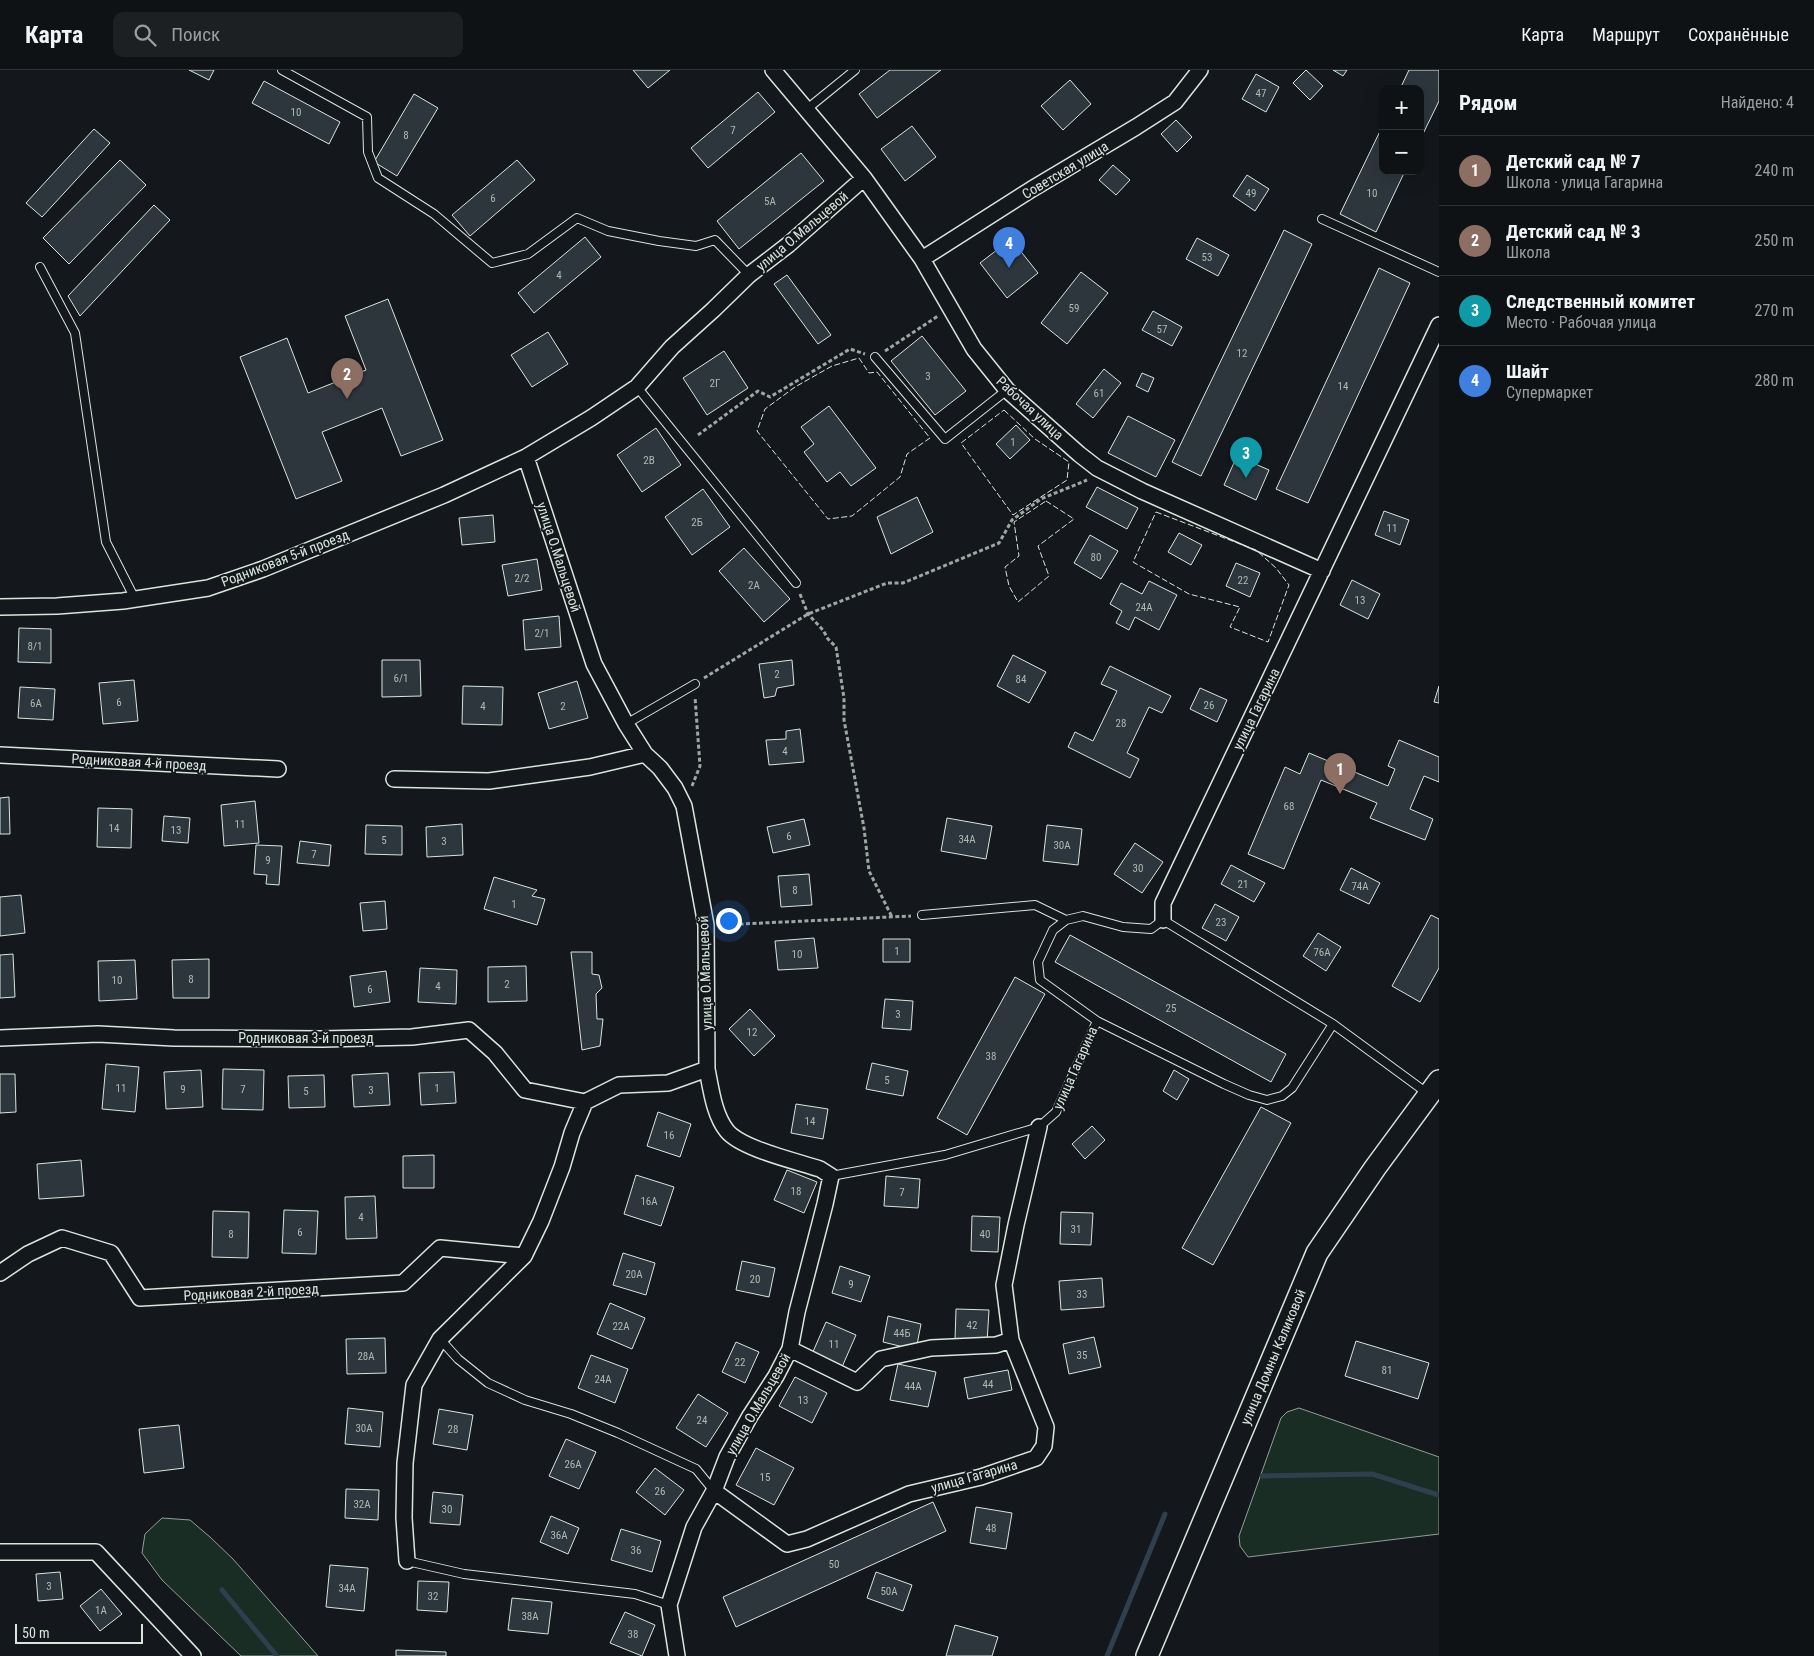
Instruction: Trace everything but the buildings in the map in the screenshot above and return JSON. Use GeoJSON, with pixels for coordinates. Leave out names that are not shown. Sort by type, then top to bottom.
{"type":"FeatureCollection","features":[{"type":"Feature","properties":{"kind":"main road","name":"улица Домны Каликовой"},"geometry":{"type":"LineString","coordinates":[[1147,1656],[1317,1253],[1374,1168],[1434,1088]]}},
{"type":"Feature","properties":{"kind":"street","name":"Рабочая улица"},"geometry":{"type":"LineString","coordinates":[[773,70],[864,178],[922,259],[949,309],[974,349],[1007,390],[1097,468],[1142,491],[1322,571]]}},
{"type":"Feature","properties":{"kind":"street","name":"Советская улица"},"geometry":{"type":"LineString","coordinates":[[922,259],[1175,102],[1200,70]]}},
{"type":"Feature","properties":{"kind":"street","name":"улица О.Мальцевой"},"geometry":{"type":"LineString","coordinates":[[677,1656],[669,1605],[694,1527],[714,1491],[727,1457],[790,1350],[797,1312],[831,1176],[820,1169],[741,1143],[727,1131],[717,1112],[706,1069],[706,925],[684,806],[675,788],[660,768],[645,754],[626,724],[594,664],[526,457],[591,418],[637,387],[672,347],[749,275],[788,245],[864,178]]}},
{"type":"Feature","properties":{"kind":"street","name":"улица Гагарина"},"geometry":{"type":"LineString","coordinates":[[1163,920],[1163,903],[1439,325]]}},
{"type":"Feature","properties":{"kind":"street","name":"Родниковая 5-й проезд"},"geometry":{"type":"LineString","coordinates":[[0,607],[57,606],[135,599],[208,588],[263,569],[444,495],[526,457]]}},
{"type":"Feature","properties":{"kind":"street"},"geometry":{"type":"LineString","coordinates":[[394,779],[489,781],[590,767],[645,754]]}},
{"type":"Feature","properties":{"kind":"street","name":"Родниковая 4-й проезд"},"geometry":{"type":"LineString","coordinates":[[0,755],[278,769]]}},
{"type":"Feature","properties":{"kind":"street","name":"Родниковая 3-й проезд"},"geometry":{"type":"LineString","coordinates":[[0,1038],[98,1034],[174,1038],[331,1039],[412,1037],[469,1030],[495,1053],[525,1090],[585,1102]]}},
{"type":"Feature","properties":{"kind":"street"},"geometry":{"type":"LineString","coordinates":[[407,1561],[404,1518],[405,1463],[414,1385],[440,1339],[524,1256],[541,1221],[585,1102],[619,1085],[668,1083],[706,1069]]}},
{"type":"Feature","properties":{"kind":"street","name":"улица Гагарина"},"geometry":{"type":"LineString","coordinates":[[714,1491],[787,1544],[808,1539],[909,1494],[980,1477],[1036,1458],[1044,1446],[1046,1427],[1011,1340],[1004,1285],[1039,1127]]}},
{"type":"Feature","properties":{"kind":"street","name":"Родниковая 2-й проезд"},"geometry":{"type":"LineString","coordinates":[[0,1273],[28,1254],[62,1238],[111,1253],[140,1298],[403,1283],[440,1248],[524,1256]]}},
{"type":"Feature","properties":{"kind":"street"},"geometry":{"type":"LineString","coordinates":[[790,1350],[857,1382],[881,1359],[931,1348],[996,1345],[1011,1340]]}},
{"type":"Feature","properties":{"kind":"street"},"geometry":{"type":"LineString","coordinates":[[0,1552],[96,1552],[193,1656]]}},
{"type":"Feature","properties":{"kind":"lane"},"geometry":{"type":"LineString","coordinates":[[282,70],[367,117],[368,152],[378,178],[434,214],[492,263],[528,254],[577,218],[608,231],[659,241],[696,246],[715,240],[749,275]]}},
{"type":"Feature","properties":{"kind":"lane"},"geometry":{"type":"LineString","coordinates":[[807,109],[855,70]]}},
{"type":"Feature","properties":{"kind":"lane"},"geometry":{"type":"LineString","coordinates":[[1322,218],[1439,272]]}},
{"type":"Feature","properties":{"kind":"lane"},"geometry":{"type":"LineString","coordinates":[[40,267],[75,333],[106,542],[135,599]]}},
{"type":"Feature","properties":{"kind":"lane"},"geometry":{"type":"LineString","coordinates":[[875,357],[945,439],[1007,390]]}},
{"type":"Feature","properties":{"kind":"lane"},"geometry":{"type":"LineString","coordinates":[[637,387],[796,583]]}},
{"type":"Feature","properties":{"kind":"lane"},"geometry":{"type":"LineString","coordinates":[[626,724],[695,684]]}},
{"type":"Feature","properties":{"kind":"lane"},"geometry":{"type":"LineString","coordinates":[[922,915],[1035,905],[1066,920],[1083,916],[1123,927],[1151,929],[1163,920],[1434,1088]]}},
{"type":"Feature","properties":{"kind":"lane","name":"улица Гагарина"},"geometry":{"type":"LineString","coordinates":[[1039,1127],[1056,1112],[1097,1021],[1040,980],[1038,962],[1053,930],[1066,920]]}},
{"type":"Feature","properties":{"kind":"lane"},"geometry":{"type":"LineString","coordinates":[[1097,1021],[1224,1084],[1267,1100],[1282,1096],[1292,1088],[1333,1024]]}},
{"type":"Feature","properties":{"kind":"lane"},"geometry":{"type":"LineString","coordinates":[[831,1176],[945,1155],[1039,1127]]}},
{"type":"Feature","properties":{"kind":"lane"},"geometry":{"type":"LineString","coordinates":[[440,1339],[458,1359],[488,1383],[525,1400],[571,1414],[618,1433],[696,1469],[714,1491]]}},
{"type":"Feature","properties":{"kind":"lane"},"geometry":{"type":"LineString","coordinates":[[407,1561],[464,1574],[635,1594],[669,1605]]}},
{"type":"Feature","properties":{"kind":"path"},"geometry":{"type":"LineString","coordinates":[[698,435],[758,392],[770,397],[850,349],[875,357],[949,309]]}},
{"type":"Feature","properties":{"kind":"path"},"geometry":{"type":"LineString","coordinates":[[684,806],[700,766],[695,684],[808,614],[887,583],[904,583],[999,542],[1012,520],[1041,499],[1086,481],[1097,468]]}},
{"type":"Feature","properties":{"kind":"path"},"geometry":{"type":"LineString","coordinates":[[796,583],[808,614],[836,646],[844,698],[844,720],[864,828],[868,871],[892,917]]}},
{"type":"Feature","properties":{"kind":"path"},"geometry":{"type":"LineString","coordinates":[[706,925],[922,915]]}},
{"type":"Feature","properties":{"kind":"green space"},"geometry":{"type":"Polygon","coordinates":[[[1299,1408],[1439,1457],[1439,1534],[1248,1557],[1240,1546],[1239,1536],[1281,1418],[1287,1412],[1299,1408]]]}},
{"type":"Feature","properties":{"kind":"green space"},"geometry":{"type":"Polygon","coordinates":[[[162,1518],[190,1520],[210,1537],[233,1559],[318,1656],[241,1656],[162,1580],[142,1553],[145,1534],[162,1518]]]}},
{"type":"Feature","properties":{"kind":"waterway"},"geometry":{"type":"LineString","coordinates":[[1262,1476],[1372,1474],[1439,1495]]}},
{"type":"Feature","properties":{"kind":"waterway"},"geometry":{"type":"LineString","coordinates":[[1107,1656],[1165,1514]]}},
{"type":"Feature","properties":{"kind":"waterway"},"geometry":{"type":"LineString","coordinates":[[222,1590],[277,1656]]}},
{"type":"Feature","properties":{"kind":"fence"},"geometry":{"type":"LineString","coordinates":[[859,358],[869,373],[877,372],[930,438],[907,454],[900,477],[852,516],[828,519],[757,431],[765,409],[795,387],[832,366],[859,358]]}},
{"type":"Feature","properties":{"kind":"fence"},"geometry":{"type":"LineString","coordinates":[[1004,410],[1035,439],[1069,462],[1067,480],[1013,515],[961,443],[1004,410]]}},
{"type":"Feature","properties":{"kind":"fence"},"geometry":{"type":"LineString","coordinates":[[1046,501],[1074,519],[1038,546],[1049,576],[1018,602],[1009,586],[1005,567],[1019,556],[1014,522],[1046,501]]}},
{"type":"Feature","properties":{"kind":"fence"},"geometry":{"type":"LineString","coordinates":[[1156,512],[1256,550],[1276,568],[1289,585],[1268,642],[1230,627],[1240,607],[1189,594],[1133,562],[1156,512]]}},
{"type":"Feature","properties":{"kind":"place","name":"Шайт"},"geometry":{"type":"Point","coordinates":[1009,268]}},
{"type":"Feature","properties":{"kind":"place","name":"Детский сад № 3"},"geometry":{"type":"Point","coordinates":[347,399]}},
{"type":"Feature","properties":{"kind":"place","name":"Следственный комитет"},"geometry":{"type":"Point","coordinates":[1246,478]}},
{"type":"Feature","properties":{"kind":"place","name":"Детский сад № 7"},"geometry":{"type":"Point","coordinates":[1340,794]}}]}
